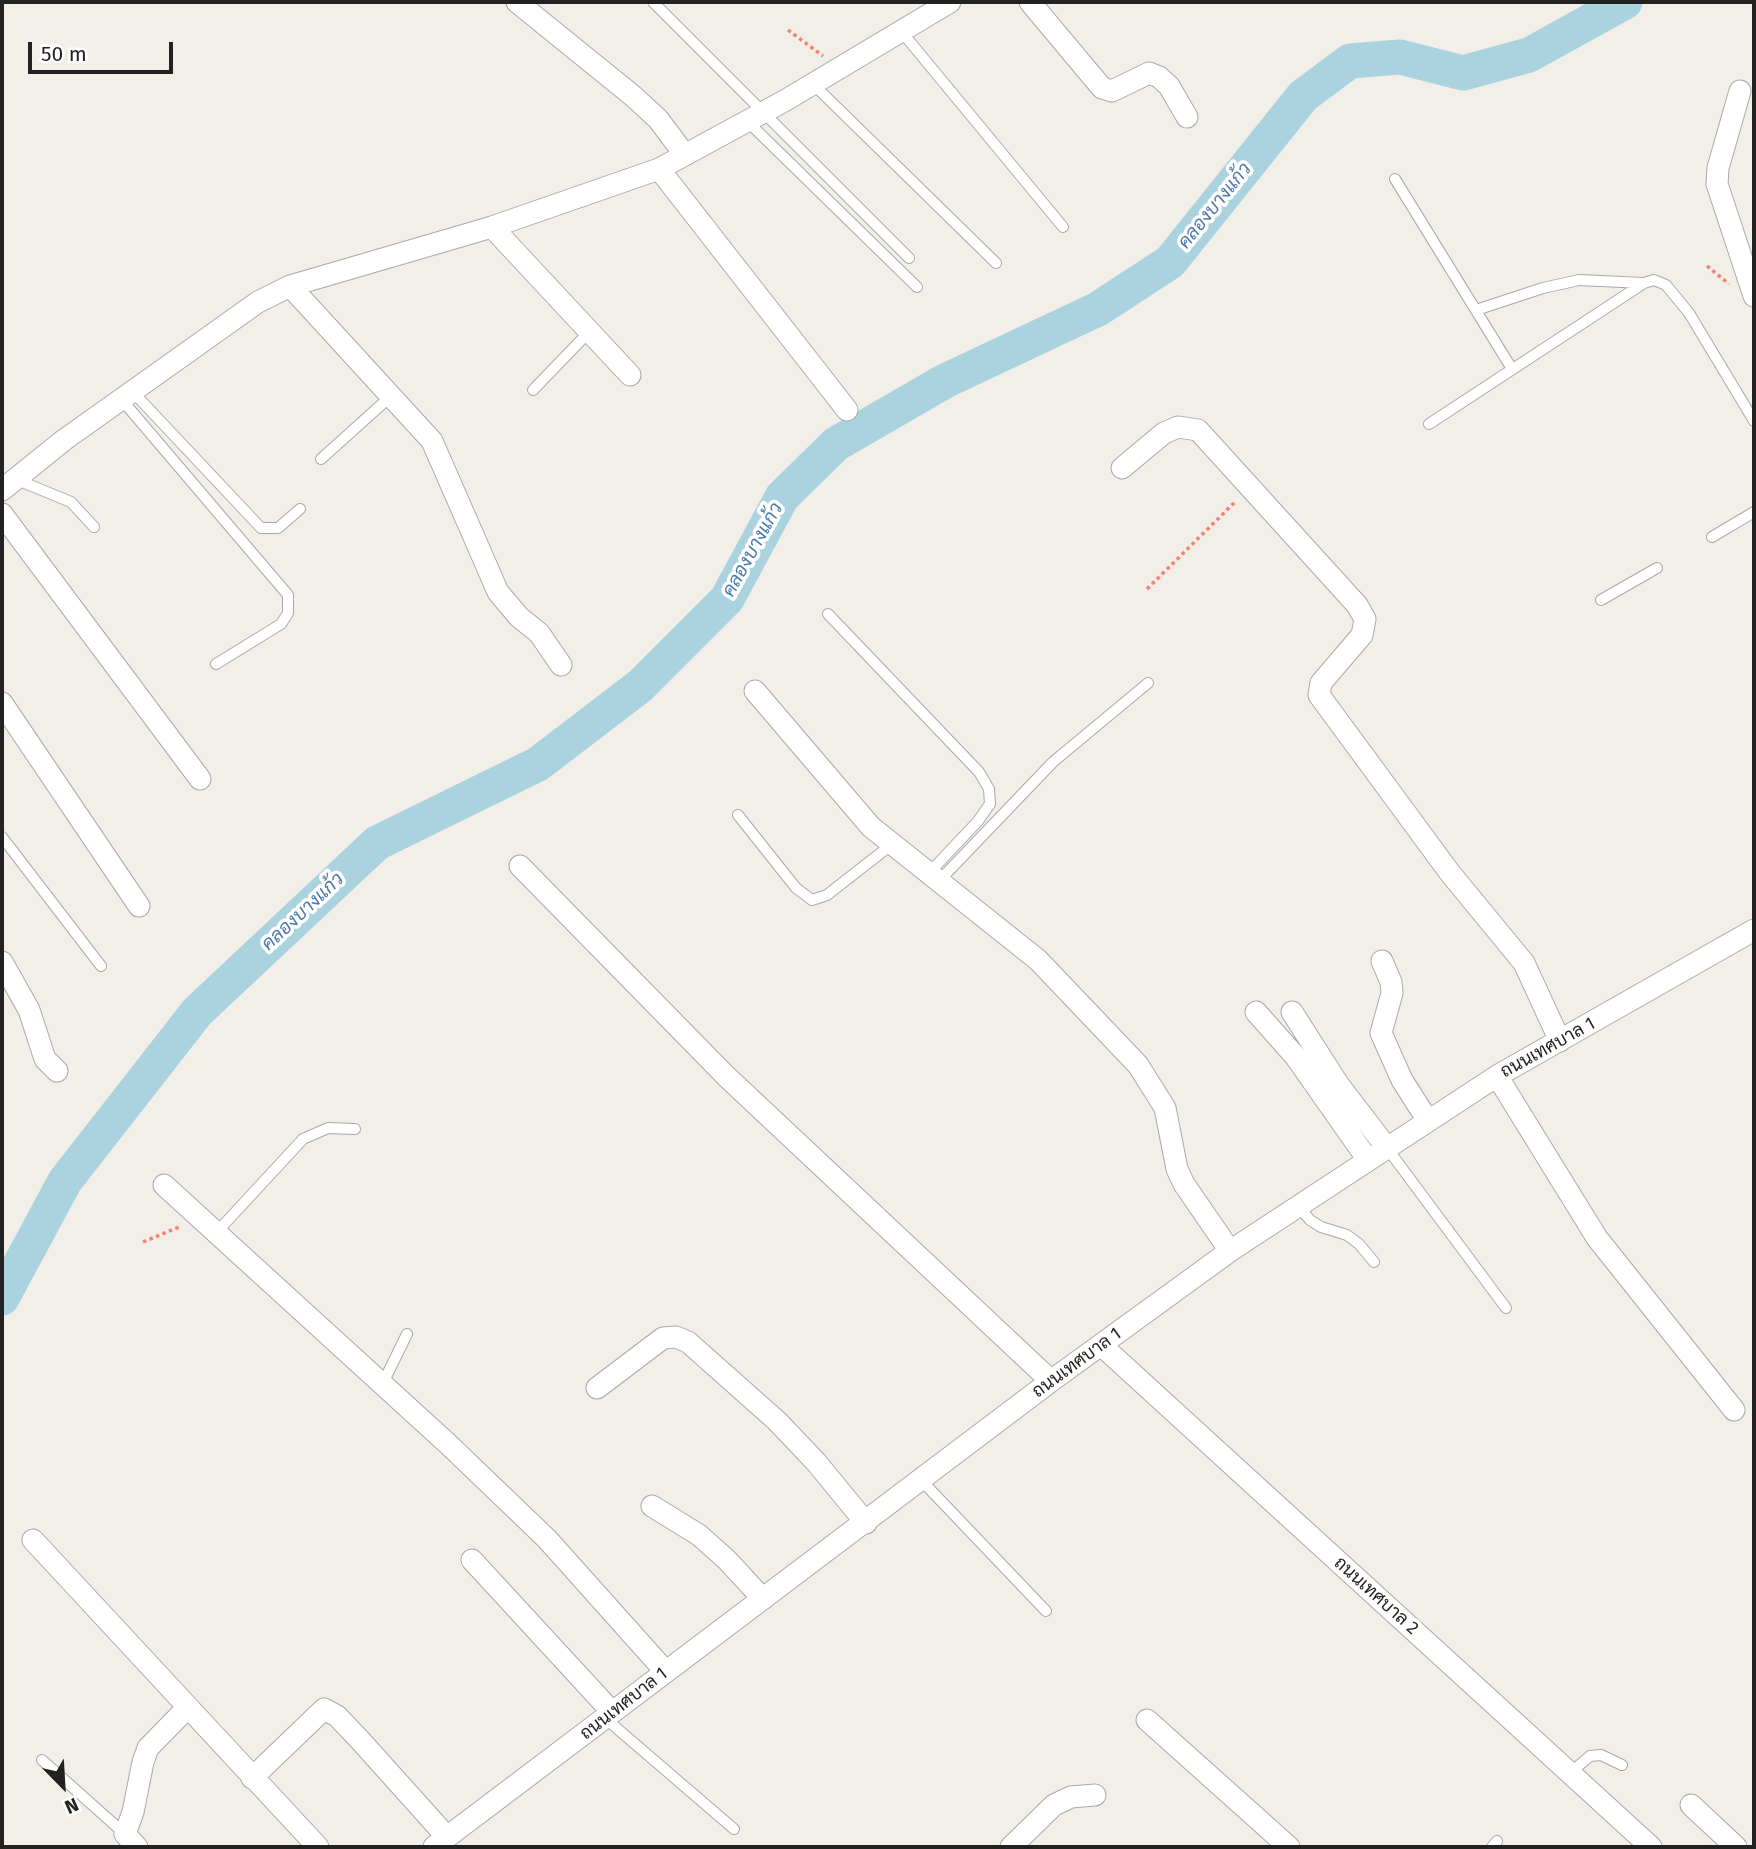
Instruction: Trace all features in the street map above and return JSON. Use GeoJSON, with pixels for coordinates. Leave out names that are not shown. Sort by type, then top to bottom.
{"type":"FeatureCollection","features":[{"type":"Feature","properties":{"kind":"street"},"geometry":{"type":"LineString","coordinates":[[517,2],[633,96],[658,119],[685,155]]}},
{"type":"Feature","properties":{"kind":"street"},"geometry":{"type":"LineString","coordinates":[[8,484],[258,302],[290,286],[492,227],[659,169],[813,84],[901,31],[925,12],[950,2]]}},
{"type":"Feature","properties":{"kind":"street"},"geometry":{"type":"LineString","coordinates":[[1030,2],[1102,88],[1112,91],[1149,74],[1159,77],[1169,86],[1186,117]]}},
{"type":"Feature","properties":{"kind":"street"},"geometry":{"type":"LineString","coordinates":[[1740,91],[1717,176],[1754,296]]}},
{"type":"Feature","properties":{"kind":"street"},"geometry":{"type":"LineString","coordinates":[[659,169],[846,410]]}},
{"type":"Feature","properties":{"kind":"street"},"geometry":{"type":"LineString","coordinates":[[492,227],[630,375]]}},
{"type":"Feature","properties":{"kind":"street"},"geometry":{"type":"LineString","coordinates":[[290,286],[432,441],[444,461],[498,592],[519,617],[539,633],[561,665]]}},
{"type":"Feature","properties":{"kind":"street"},"geometry":{"type":"LineString","coordinates":[[1122,468],[1164,433],[1178,427],[1198,430],[1357,605],[1365,619],[1362,635],[1321,683],[1319,695],[1450,873],[1524,963],[1560,1041]]}},
{"type":"Feature","properties":{"kind":"street"},"geometry":{"type":"LineString","coordinates":[[2,514],[200,779]]}},
{"type":"Feature","properties":{"kind":"street"},"geometry":{"type":"LineString","coordinates":[[755,691],[871,827],[1054,975],[1138,1065],[1165,1108],[1177,1169],[1184,1184],[1230,1251]]}},
{"type":"Feature","properties":{"kind":"street"},"geometry":{"type":"LineString","coordinates":[[2,703],[139,906]]}},
{"type":"Feature","properties":{"kind":"street"},"geometry":{"type":"LineString","coordinates":[[520,866],[727,1077],[1051,1381]]}},
{"type":"Feature","properties":{"kind":"street","name":"ถนนเทศบาล 1"},"geometry":{"type":"LineString","coordinates":[[441,1842],[1051,1381],[1230,1251],[1497,1076],[1754,930]]}},
{"type":"Feature","properties":{"kind":"street"},"geometry":{"type":"LineString","coordinates":[[1382,961],[1391,982],[1392,993],[1381,1033],[1402,1080],[1428,1121]]}},
{"type":"Feature","properties":{"kind":"street"},"geometry":{"type":"LineString","coordinates":[[2,962],[29,1010],[45,1059],[57,1071]]}},
{"type":"Feature","properties":{"kind":"street"},"geometry":{"type":"LineString","coordinates":[[1256,1012],[1295,1056],[1368,1160]]}},
{"type":"Feature","properties":{"kind":"street"},"geometry":{"type":"LineString","coordinates":[[1292,1012],[1338,1084],[1387,1148]]}},
{"type":"Feature","properties":{"kind":"street"},"geometry":{"type":"LineString","coordinates":[[1497,1076],[1597,1238],[1734,1410]]}},
{"type":"Feature","properties":{"kind":"street"},"geometry":{"type":"LineString","coordinates":[[164,1185],[547,1539],[666,1672]]}},
{"type":"Feature","properties":{"kind":"street"},"geometry":{"type":"LineString","coordinates":[[597,1388],[663,1338],[676,1337],[688,1342],[777,1422],[816,1462],[866,1523]]}},
{"type":"Feature","properties":{"kind":"street","name":"ถนนเทศบาล 2"},"geometry":{"type":"LineString","coordinates":[[1101,1345],[1651,1847]]}},
{"type":"Feature","properties":{"kind":"street"},"geometry":{"type":"LineString","coordinates":[[652,1506],[699,1535],[727,1560],[763,1599]]}},
{"type":"Feature","properties":{"kind":"street"},"geometry":{"type":"LineString","coordinates":[[33,1540],[318,1847]]}},
{"type":"Feature","properties":{"kind":"street"},"geometry":{"type":"LineString","coordinates":[[472,1560],[609,1716]]}},
{"type":"Feature","properties":{"kind":"street"},"geometry":{"type":"LineString","coordinates":[[131,1841],[133,1812],[148,1748],[188,1707]]}},
{"type":"Feature","properties":{"kind":"street"},"geometry":{"type":"LineString","coordinates":[[252,1778],[324,1709],[331,1711],[359,1739],[441,1842]]}},
{"type":"Feature","properties":{"kind":"street"},"geometry":{"type":"LineString","coordinates":[[1147,1720],[1289,1847]]}},
{"type":"Feature","properties":{"kind":"street"},"geometry":{"type":"LineString","coordinates":[[1011,1847],[1054,1805],[1071,1797],[1095,1795]]}},
{"type":"Feature","properties":{"kind":"street"},"geometry":{"type":"LineString","coordinates":[[1691,1804],[1736,1847]]}},
{"type":"Feature","properties":{"kind":"lane"},"geometry":{"type":"LineString","coordinates":[[653,2],[755,117],[917,287]]}},
{"type":"Feature","properties":{"kind":"lane"},"geometry":{"type":"LineString","coordinates":[[901,31],[1063,227]]}},
{"type":"Feature","properties":{"kind":"lane"},"geometry":{"type":"LineString","coordinates":[[813,84],[996,263]]}},
{"type":"Feature","properties":{"kind":"lane"},"geometry":{"type":"LineString","coordinates":[[755,117],[909,258]]}},
{"type":"Feature","properties":{"kind":"lane"},"geometry":{"type":"LineString","coordinates":[[1395,179],[1512,369]]}},
{"type":"Feature","properties":{"kind":"lane"},"geometry":{"type":"LineString","coordinates":[[1476,310],[1543,288],[1579,280],[1644,283]]}},
{"type":"Feature","properties":{"kind":"lane"},"geometry":{"type":"LineString","coordinates":[[1429,424],[1644,283],[1654,280],[1666,285],[1689,313],[1754,421]]}},
{"type":"Feature","properties":{"kind":"lane"},"geometry":{"type":"LineString","coordinates":[[533,390],[589,332]]}},
{"type":"Feature","properties":{"kind":"lane"},"geometry":{"type":"LineString","coordinates":[[127,396],[261,528],[278,528],[300,509]]}},
{"type":"Feature","properties":{"kind":"lane"},"geometry":{"type":"LineString","coordinates":[[127,396],[288,595],[288,613],[281,624],[216,664]]}},
{"type":"Feature","properties":{"kind":"lane"},"geometry":{"type":"LineString","coordinates":[[321,459],[391,396]]}},
{"type":"Feature","properties":{"kind":"lane"},"geometry":{"type":"LineString","coordinates":[[8,484],[71,502],[94,527]]}},
{"type":"Feature","properties":{"kind":"lane"},"geometry":{"type":"LineString","coordinates":[[1712,537],[1754,512]]}},
{"type":"Feature","properties":{"kind":"lane"},"geometry":{"type":"LineString","coordinates":[[1601,600],[1657,568]]}},
{"type":"Feature","properties":{"kind":"lane"},"geometry":{"type":"LineString","coordinates":[[828,614],[979,772],[989,789],[990,803],[934,877]]}},
{"type":"Feature","properties":{"kind":"lane"},"geometry":{"type":"LineString","coordinates":[[934,877],[1053,762],[1148,683]]}},
{"type":"Feature","properties":{"kind":"lane"},"geometry":{"type":"LineString","coordinates":[[738,815],[796,888],[812,900],[827,895],[891,845]]}},
{"type":"Feature","properties":{"kind":"lane"},"geometry":{"type":"LineString","coordinates":[[2,838],[101,966]]}},
{"type":"Feature","properties":{"kind":"lane"},"geometry":{"type":"LineString","coordinates":[[216,1233],[303,1139],[328,1128],[355,1129]]}},
{"type":"Feature","properties":{"kind":"lane"},"geometry":{"type":"LineString","coordinates":[[1387,1148],[1506,1308]]}},
{"type":"Feature","properties":{"kind":"lane"},"geometry":{"type":"LineString","coordinates":[[1298,1206],[1310,1220],[1359,1244],[1374,1262]]}},
{"type":"Feature","properties":{"kind":"lane"},"geometry":{"type":"LineString","coordinates":[[382,1385],[407,1334]]}},
{"type":"Feature","properties":{"kind":"lane"},"geometry":{"type":"LineString","coordinates":[[921,1480],[1046,1611]]}},
{"type":"Feature","properties":{"kind":"lane"},"geometry":{"type":"LineString","coordinates":[[609,1716],[734,1829]]}},
{"type":"Feature","properties":{"kind":"lane"},"geometry":{"type":"LineString","coordinates":[[1570,1773],[1590,1756],[1601,1755],[1622,1765]]}},
{"type":"Feature","properties":{"kind":"lane"},"geometry":{"type":"LineString","coordinates":[[42,1759],[131,1841]]}},
{"type":"Feature","properties":{"kind":"path"},"geometry":{"type":"LineString","coordinates":[[788,30],[839,68]]}},
{"type":"Feature","properties":{"kind":"path"},"geometry":{"type":"LineString","coordinates":[[1147,589],[1250,487]]}},
{"type":"Feature","properties":{"kind":"path"},"geometry":{"type":"LineString","coordinates":[[143,1242],[200,1217]]}},
{"type":"Feature","properties":{"kind":"waterway","name":"คลองบางแก้ว"},"geometry":{"type":"LineString","coordinates":[[2,1298],[65,1181],[197,1012],[377,843],[538,764],[640,686],[727,599],[782,497],[836,444],[945,381],[1098,309],[1170,262],[1303,96],[1350,61],[1400,57],[1463,73],[1529,55],[1625,2]]}}]}
